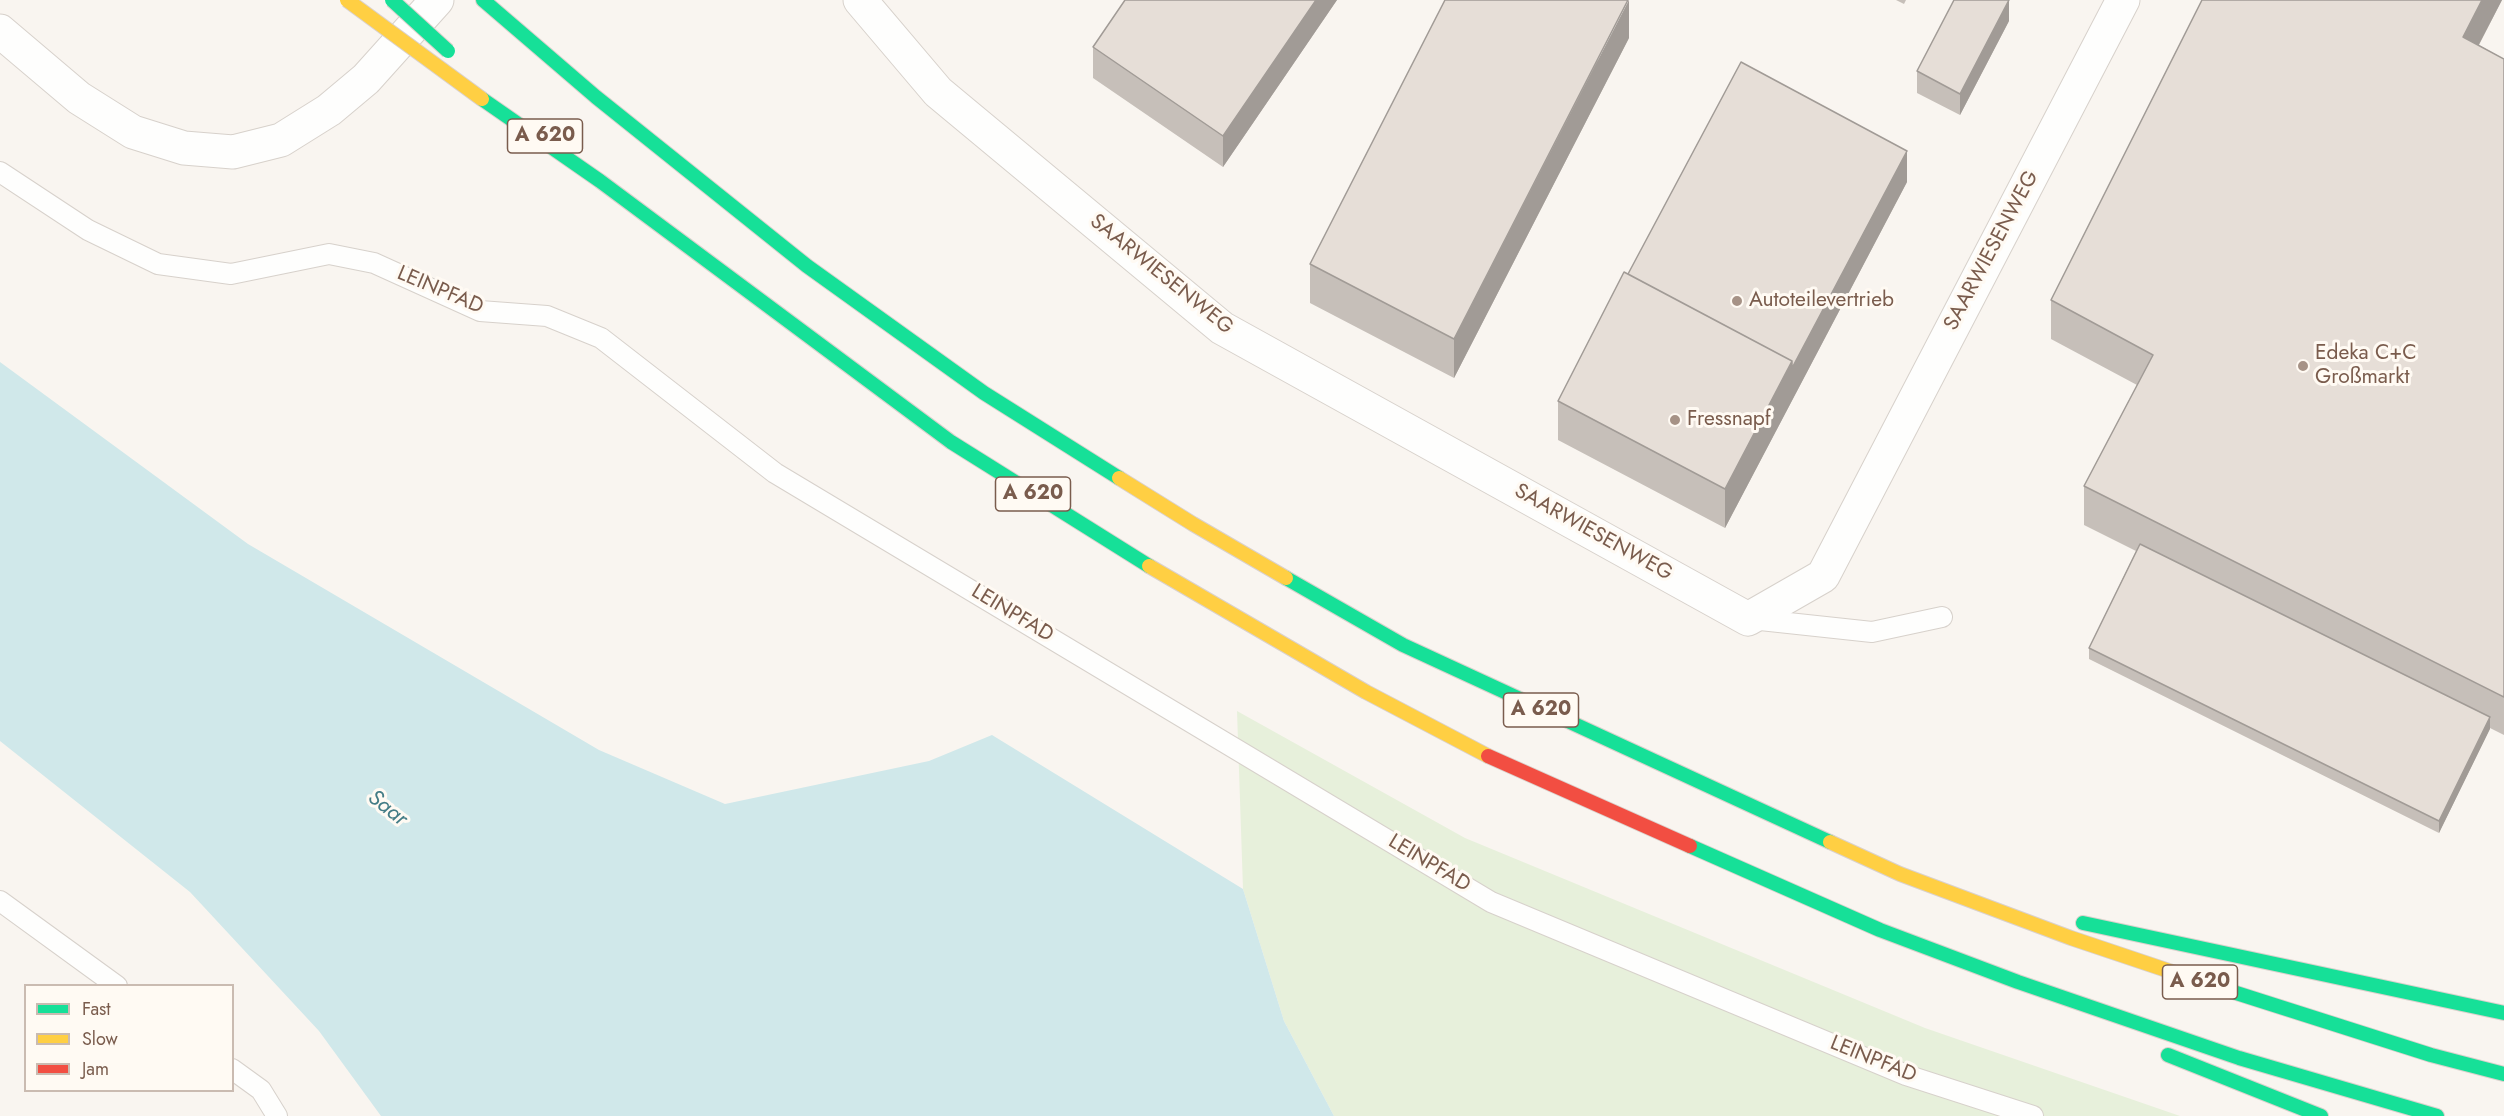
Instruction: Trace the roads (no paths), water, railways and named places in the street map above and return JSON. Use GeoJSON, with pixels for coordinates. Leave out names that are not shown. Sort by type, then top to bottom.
{"type":"FeatureCollection","features":[{"type":"Feature","properties":{"kind":"highway","name":"A 620"},"geometry":{"type":"LineString","coordinates":[[347,0],[485,91],[600,182],[951,442],[1163,575],[1366,692],[1497,761],[1880,930],[2018,982],[2239,1058],[2437,1116]]}},
{"type":"Feature","properties":{"kind":"highway"},"geometry":{"type":"LineString","coordinates":[[392,0],[458,60]]}},
{"type":"Feature","properties":{"kind":"highway","name":"A 620"},"geometry":{"type":"LineString","coordinates":[[483,0],[538,43],[596,97],[807,266],[984,393],[1193,524],[1403,645],[1900,874],[2071,938],[2260,1002],[2431,1055],[2504,1074]]}},
{"type":"Feature","properties":{"kind":"highway"},"geometry":{"type":"LineString","coordinates":[[502,0],[538,43]]}},
{"type":"Feature","properties":{"kind":"highway"},"geometry":{"type":"LineString","coordinates":[[1900,874],[2036,910]]}},
{"type":"Feature","properties":{"kind":"highway"},"geometry":{"type":"LineString","coordinates":[[2070,920],[2504,1013]]}},
{"type":"Feature","properties":{"kind":"highway"},"geometry":{"type":"LineString","coordinates":[[2018,982],[2129,1036]]}},
{"type":"Feature","properties":{"kind":"highway"},"geometry":{"type":"LineString","coordinates":[[2159,1050],[2321,1116]]}},
{"type":"Feature","properties":{"kind":"street"},"geometry":{"type":"LineString","coordinates":[[0,31],[79,98],[133,132],[184,148],[233,152],[281,140],[329,110],[366,79],[438,0]]}},
{"type":"Feature","properties":{"kind":"street","name":"SAARWIESENWEG"},"geometry":{"type":"LineString","coordinates":[[860,0],[938,92],[1222,328],[1748,619],[1823,576],[2123,0]]}},
{"type":"Feature","properties":{"kind":"lane","name":"LEINPFAD"},"geometry":{"type":"LineString","coordinates":[[0,172],[88,230],[158,264],[231,274],[329,254],[374,262],[480,311],[547,316],[601,338],[775,473],[1491,902],[1906,1075],[2033,1116]]}},
{"type":"Feature","properties":{"kind":"lane"},"geometry":{"type":"LineString","coordinates":[[1748,619],[1872,632],[1942,617]]}},
{"type":"Feature","properties":{"kind":"lane"},"geometry":{"type":"LineString","coordinates":[[0,901],[114,984]]}},
{"type":"Feature","properties":{"kind":"lane"},"geometry":{"type":"LineString","coordinates":[[234,1070],[261,1090],[278,1116]]}},
{"type":"Feature","properties":{"kind":"water","name":"Saar"},"geometry":{"type":"Polygon","coordinates":[[[0,362],[248,544],[599,750],[725,804],[929,761],[992,735],[1243,889],[1284,1021],[1334,1116],[381,1116],[319,1031],[190,892],[0,741],[0,362]]]}},
{"type":"Feature","properties":{"kind":"place","name":"Autoteilevertrieb"},"geometry":{"type":"Point","coordinates":[1737,301]}},
{"type":"Feature","properties":{"kind":"place","name":"Edeka C+C Großmarkt"},"geometry":{"type":"Point","coordinates":[2303,366]}},
{"type":"Feature","properties":{"kind":"place","name":"Fressnapf"},"geometry":{"type":"Point","coordinates":[1675,420]}}]}
